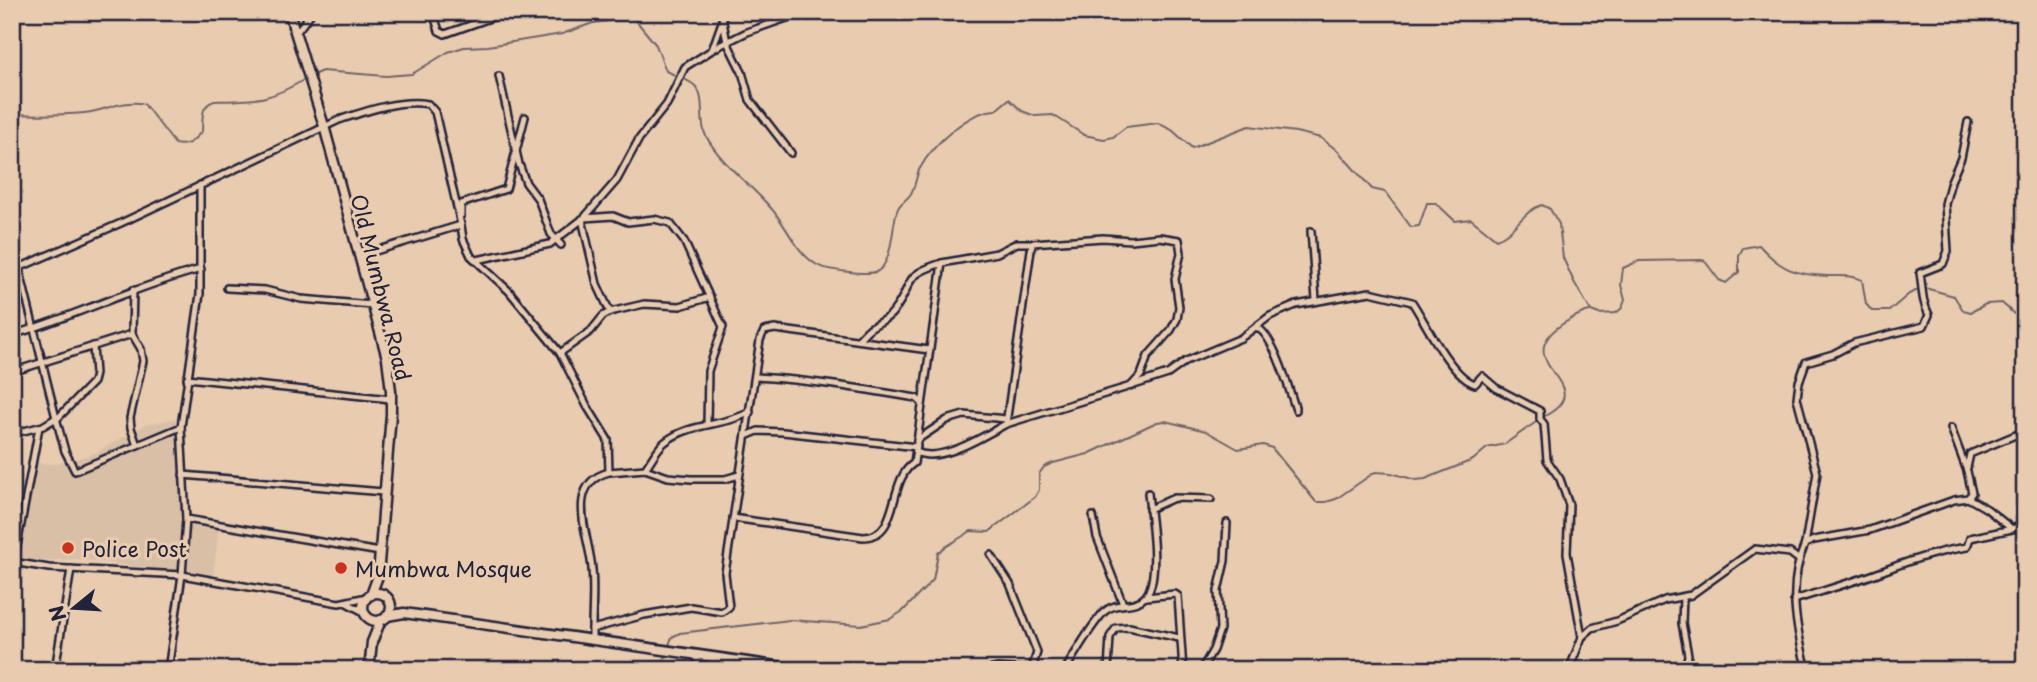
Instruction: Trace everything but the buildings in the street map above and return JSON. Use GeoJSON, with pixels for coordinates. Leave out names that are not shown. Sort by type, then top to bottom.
{"type":"FeatureCollection","features":[{"type":"Feature","properties":{"kind":"main road","name":"Old Mumbwa Road"},"geometry":{"type":"LineString","coordinates":[[289,12],[324,127],[387,358],[391,399],[378,576]]}},
{"type":"Feature","properties":{"kind":"main road"},"geometry":{"type":"LineString","coordinates":[[369,670],[372,642],[363,604],[378,576]]}},
{"type":"Feature","properties":{"kind":"main road"},"geometry":{"type":"LineString","coordinates":[[372,642],[390,609],[378,576]]}},
{"type":"Feature","properties":{"kind":"main road"},"geometry":{"type":"LineString","coordinates":[[369,596],[378,593],[404,613]]}},
{"type":"Feature","properties":{"kind":"main road"},"geometry":{"type":"LineString","coordinates":[[366,615],[384,618],[404,613],[592,634],[694,654],[804,670]]}},
{"type":"Feature","properties":{"kind":"street"},"geometry":{"type":"LineString","coordinates":[[296,33],[312,12]]}},
{"type":"Feature","properties":{"kind":"street"},"geometry":{"type":"LineString","coordinates":[[433,12],[439,31],[445,34],[507,12]]}},
{"type":"Feature","properties":{"kind":"street"},"geometry":{"type":"LineString","coordinates":[[721,12],[727,42],[751,100],[791,153]]}},
{"type":"Feature","properties":{"kind":"street"},"geometry":{"type":"LineString","coordinates":[[778,12],[779,20]]}},
{"type":"Feature","properties":{"kind":"street"},"geometry":{"type":"LineString","coordinates":[[477,261],[559,243],[617,180],[639,139],[667,104],[683,70],[712,50],[747,32],[804,12]]}},
{"type":"Feature","properties":{"kind":"street"},"geometry":{"type":"LineString","coordinates":[[712,50],[722,22]]}},
{"type":"Feature","properties":{"kind":"street"},"geometry":{"type":"LineString","coordinates":[[499,76],[519,164],[526,183],[538,199],[551,234],[559,243]]}},
{"type":"Feature","properties":{"kind":"street"},"geometry":{"type":"LineString","coordinates":[[12,271],[275,152],[324,127],[360,113],[412,103],[428,103],[435,112],[467,249],[509,291],[560,353],[608,440],[609,472]]}},
{"type":"Feature","properties":{"kind":"street"},"geometry":{"type":"LineString","coordinates":[[461,225],[461,204],[506,189],[525,117]]}},
{"type":"Feature","properties":{"kind":"street"},"geometry":{"type":"LineString","coordinates":[[1807,670],[1794,600],[1798,559],[1805,544],[1817,473],[1797,398],[1799,382],[1806,362],[1833,354],[1854,343],[1924,326],[1929,315],[1921,300],[1923,287],[1920,273],[1943,264],[1948,251],[1945,204],[1961,158],[1968,122]]}},
{"type":"Feature","properties":{"kind":"street"},"geometry":{"type":"LineString","coordinates":[[168,670],[182,575],[186,519],[181,427],[199,305],[200,185]]}},
{"type":"Feature","properties":{"kind":"street"},"geometry":{"type":"LineString","coordinates":[[583,219],[612,216],[633,223],[654,219],[670,223],[680,234],[723,327],[708,371],[707,424]]}},
{"type":"Feature","properties":{"kind":"street"},"geometry":{"type":"LineString","coordinates":[[583,219],[597,284],[610,312]]}},
{"type":"Feature","properties":{"kind":"street"},"geometry":{"type":"LineString","coordinates":[[359,257],[461,225]]}},
{"type":"Feature","properties":{"kind":"street"},"geometry":{"type":"LineString","coordinates":[[1311,231],[1316,300]]}},
{"type":"Feature","properties":{"kind":"street"},"geometry":{"type":"LineString","coordinates":[[857,340],[894,311],[912,276],[942,262],[997,253],[1017,243],[1103,237],[1131,240],[1160,237],[1181,242],[1175,279],[1179,307],[1177,319],[1148,356],[1140,375],[1131,386]]}},
{"type":"Feature","properties":{"kind":"street"},"geometry":{"type":"LineString","coordinates":[[1006,422],[1032,243]]}},
{"type":"Feature","properties":{"kind":"street"},"geometry":{"type":"LineString","coordinates":[[914,463],[942,262]]}},
{"type":"Feature","properties":{"kind":"street"},"geometry":{"type":"LineString","coordinates":[[19,268],[56,419],[65,451],[75,471],[181,427]]}},
{"type":"Feature","properties":{"kind":"street"},"geometry":{"type":"LineString","coordinates":[[12,335],[109,301],[133,289],[201,269]]}},
{"type":"Feature","properties":{"kind":"street"},"geometry":{"type":"LineString","coordinates":[[227,288],[265,290],[301,299],[372,305]]}},
{"type":"Feature","properties":{"kind":"street"},"geometry":{"type":"LineString","coordinates":[[133,289],[132,334],[141,349],[143,361],[130,418],[137,445]]}},
{"type":"Feature","properties":{"kind":"street"},"geometry":{"type":"LineString","coordinates":[[733,518],[863,537],[874,536],[887,525],[905,472],[914,463],[957,448],[1006,422],[1168,374],[1186,361],[1241,338],[1277,312],[1316,300],[1370,292],[1409,300],[1444,354],[1468,382],[1475,384],[1482,376],[1496,388],[1540,411],[1539,419],[1544,424],[1547,460],[1560,479],[1568,498],[1567,553],[1583,637]]}},
{"type":"Feature","properties":{"kind":"street"},"geometry":{"type":"LineString","coordinates":[[560,353],[592,331],[603,316],[610,312],[644,304],[680,306],[710,297]]}},
{"type":"Feature","properties":{"kind":"street"},"geometry":{"type":"LineString","coordinates":[[1258,328],[1264,332],[1277,359],[1296,410]]}},
{"type":"Feature","properties":{"kind":"street"},"geometry":{"type":"LineString","coordinates":[[739,475],[725,479],[668,477],[645,469],[599,474],[589,485],[582,509],[584,533],[592,567],[592,634],[645,615],[691,607],[725,611],[730,603],[726,592],[725,573],[760,340],[764,331],[775,329],[929,350]]}},
{"type":"Feature","properties":{"kind":"street"},"geometry":{"type":"LineString","coordinates":[[12,372],[132,334]]}},
{"type":"Feature","properties":{"kind":"street"},"geometry":{"type":"LineString","coordinates":[[12,434],[56,419],[93,383],[93,346]]}},
{"type":"Feature","properties":{"kind":"street"},"geometry":{"type":"LineString","coordinates":[[756,377],[806,381],[916,398],[922,402]]}},
{"type":"Feature","properties":{"kind":"street"},"geometry":{"type":"LineString","coordinates":[[187,378],[391,399]]}},
{"type":"Feature","properties":{"kind":"street"},"geometry":{"type":"LineString","coordinates":[[916,398],[923,393]]}},
{"type":"Feature","properties":{"kind":"street"},"geometry":{"type":"LineString","coordinates":[[645,469],[664,442],[695,426],[738,419],[750,412]]}},
{"type":"Feature","properties":{"kind":"street"},"geometry":{"type":"LineString","coordinates":[[917,447],[951,418],[970,414],[1006,422]]}},
{"type":"Feature","properties":{"kind":"street"},"geometry":{"type":"LineString","coordinates":[[738,419],[758,431]]}},
{"type":"Feature","properties":{"kind":"street"},"geometry":{"type":"LineString","coordinates":[[39,426],[13,562],[71,569],[182,575],[345,602],[366,615]]}},
{"type":"Feature","properties":{"kind":"street"},"geometry":{"type":"LineString","coordinates":[[1951,428],[1972,493],[1968,498]]}},
{"type":"Feature","properties":{"kind":"street"},"geometry":{"type":"LineString","coordinates":[[1966,471],[1970,454],[2025,430]]}},
{"type":"Feature","properties":{"kind":"street"},"geometry":{"type":"LineString","coordinates":[[746,436],[758,431],[892,443],[917,447],[930,457]]}},
{"type":"Feature","properties":{"kind":"street"},"geometry":{"type":"LineString","coordinates":[[183,475],[383,492]]}},
{"type":"Feature","properties":{"kind":"street"},"geometry":{"type":"LineString","coordinates":[[725,479],[737,488]]}},
{"type":"Feature","properties":{"kind":"street"},"geometry":{"type":"LineString","coordinates":[[1146,597],[1152,583],[1153,554],[1147,493]]}},
{"type":"Feature","properties":{"kind":"street"},"geometry":{"type":"LineString","coordinates":[[1149,509],[1174,498],[1210,499]]}},
{"type":"Feature","properties":{"kind":"street"},"geometry":{"type":"LineString","coordinates":[[1805,544],[1870,530],[1954,500],[1968,498],[2012,529]]}},
{"type":"Feature","properties":{"kind":"street"},"geometry":{"type":"LineString","coordinates":[[1093,516],[1097,537],[1123,604]]}},
{"type":"Feature","properties":{"kind":"street"},"geometry":{"type":"LineString","coordinates":[[186,519],[380,552]]}},
{"type":"Feature","properties":{"kind":"street"},"geometry":{"type":"LineString","coordinates":[[1201,670],[1213,650],[1220,629],[1217,591],[1225,561],[1227,523]]}},
{"type":"Feature","properties":{"kind":"street"},"geometry":{"type":"LineString","coordinates":[[1794,600],[1891,569],[1909,560],[1966,547],[1970,538],[2025,524]]}},
{"type":"Feature","properties":{"kind":"street"},"geometry":{"type":"LineString","coordinates":[[1569,670],[1583,637],[1592,628],[1617,621],[1665,600],[1697,591],[1755,549],[1790,552],[1798,559]]}},
{"type":"Feature","properties":{"kind":"street"},"geometry":{"type":"LineString","coordinates":[[988,670],[1034,670],[1037,652],[1010,584],[991,555]]}},
{"type":"Feature","properties":{"kind":"street"},"geometry":{"type":"LineString","coordinates":[[55,670],[71,569]]}},
{"type":"Feature","properties":{"kind":"street"},"geometry":{"type":"LineString","coordinates":[[1065,670],[1102,614],[1111,607],[1140,601],[1146,597],[1177,595],[1183,670]]}},
{"type":"Feature","properties":{"kind":"street"},"geometry":{"type":"LineString","coordinates":[[345,602],[369,596]]}},
{"type":"Feature","properties":{"kind":"street"},"geometry":{"type":"LineString","coordinates":[[1683,597],[1683,631],[1688,655],[1685,670]]}},
{"type":"Feature","properties":{"kind":"street"},"geometry":{"type":"LineString","coordinates":[[1108,670],[1110,637],[1115,628],[1129,627],[1179,638]]}},
{"type":"Feature","properties":{"kind":"street"},"geometry":{"type":"LineString","coordinates":[[694,654],[703,670],[717,657]]}},
{"type":"Feature","properties":{"kind":"shaded area"},"geometry":{"type":"Polygon","coordinates":[[[184,417],[187,490],[191,516],[220,519],[213,577],[80,559],[12,559],[33,463],[57,464],[93,454],[147,424],[184,417]]]}},
{"type":"Feature","properties":{"kind":"waterway"},"geometry":{"type":"LineString","coordinates":[[313,75],[322,71],[386,76],[412,74],[448,52],[464,47],[488,46],[562,34],[593,23],[634,18],[656,45],[666,71],[688,81],[698,90],[704,130],[720,156],[770,207],[809,260],[822,267],[847,272],[873,272],[883,266],[887,260],[898,208],[912,192],[925,160],[942,140],[963,123],[974,116],[996,110],[1009,99],[1022,111],[1035,116],[1053,115],[1084,135],[1104,139],[1113,137],[1126,127],[1158,123],[1172,130],[1192,148],[1249,126],[1321,138],[1338,151],[1372,189],[1385,192],[1411,227],[1419,226],[1427,203],[1436,203],[1455,221],[1471,219],[1496,239],[1542,205],[1550,209],[1559,224],[1563,258],[1574,282],[1591,311],[1599,314],[1616,313],[1622,308],[1625,300],[1621,285],[1623,268],[1639,261],[1704,260],[1719,280],[1726,283],[1739,272],[1739,255],[1743,248],[1759,245],[1781,265],[1797,272],[1862,280],[1866,304],[1872,311],[1889,311],[1909,294],[1920,289]]}},
{"type":"Feature","properties":{"kind":"waterway"},"geometry":{"type":"LineString","coordinates":[[12,114],[84,113],[121,104],[144,104],[175,144],[183,145],[202,131],[203,113],[210,103],[263,98],[307,78]]}},
{"type":"Feature","properties":{"kind":"waterway"},"geometry":{"type":"LineString","coordinates":[[1925,288],[1954,296],[1963,310],[1971,312],[1986,304],[2002,303],[2014,314],[2025,316]]}},
{"type":"Feature","properties":{"kind":"waterway"},"geometry":{"type":"LineString","coordinates":[[1543,417],[1559,406],[1564,395],[1547,363],[1544,351],[1547,339],[1561,325],[1590,311]]}},
{"type":"Feature","properties":{"kind":"waterway"},"geometry":{"type":"LineString","coordinates":[[669,645],[672,637],[680,633],[790,620],[861,625],[890,619],[903,611],[933,580],[938,553],[971,531],[989,532],[1035,497],[1039,490],[1039,474],[1044,467],[1088,454],[1157,422],[1165,421],[1206,431],[1238,449],[1263,445],[1272,448],[1316,502],[1326,502],[1336,499],[1375,472],[1416,480],[1425,479],[1473,460],[1487,448],[1505,444],[1539,420]]}},
{"type":"Feature","properties":{"kind":"waterway"},"geometry":{"type":"LineString","coordinates":[[658,670],[668,653]]}},
{"type":"Feature","properties":{"kind":"place","name":"Police Post"},"geometry":{"type":"Point","coordinates":[68,548]}},
{"type":"Feature","properties":{"kind":"place","name":"Mumbwa Mosque"},"geometry":{"type":"Point","coordinates":[341,568]}}]}
